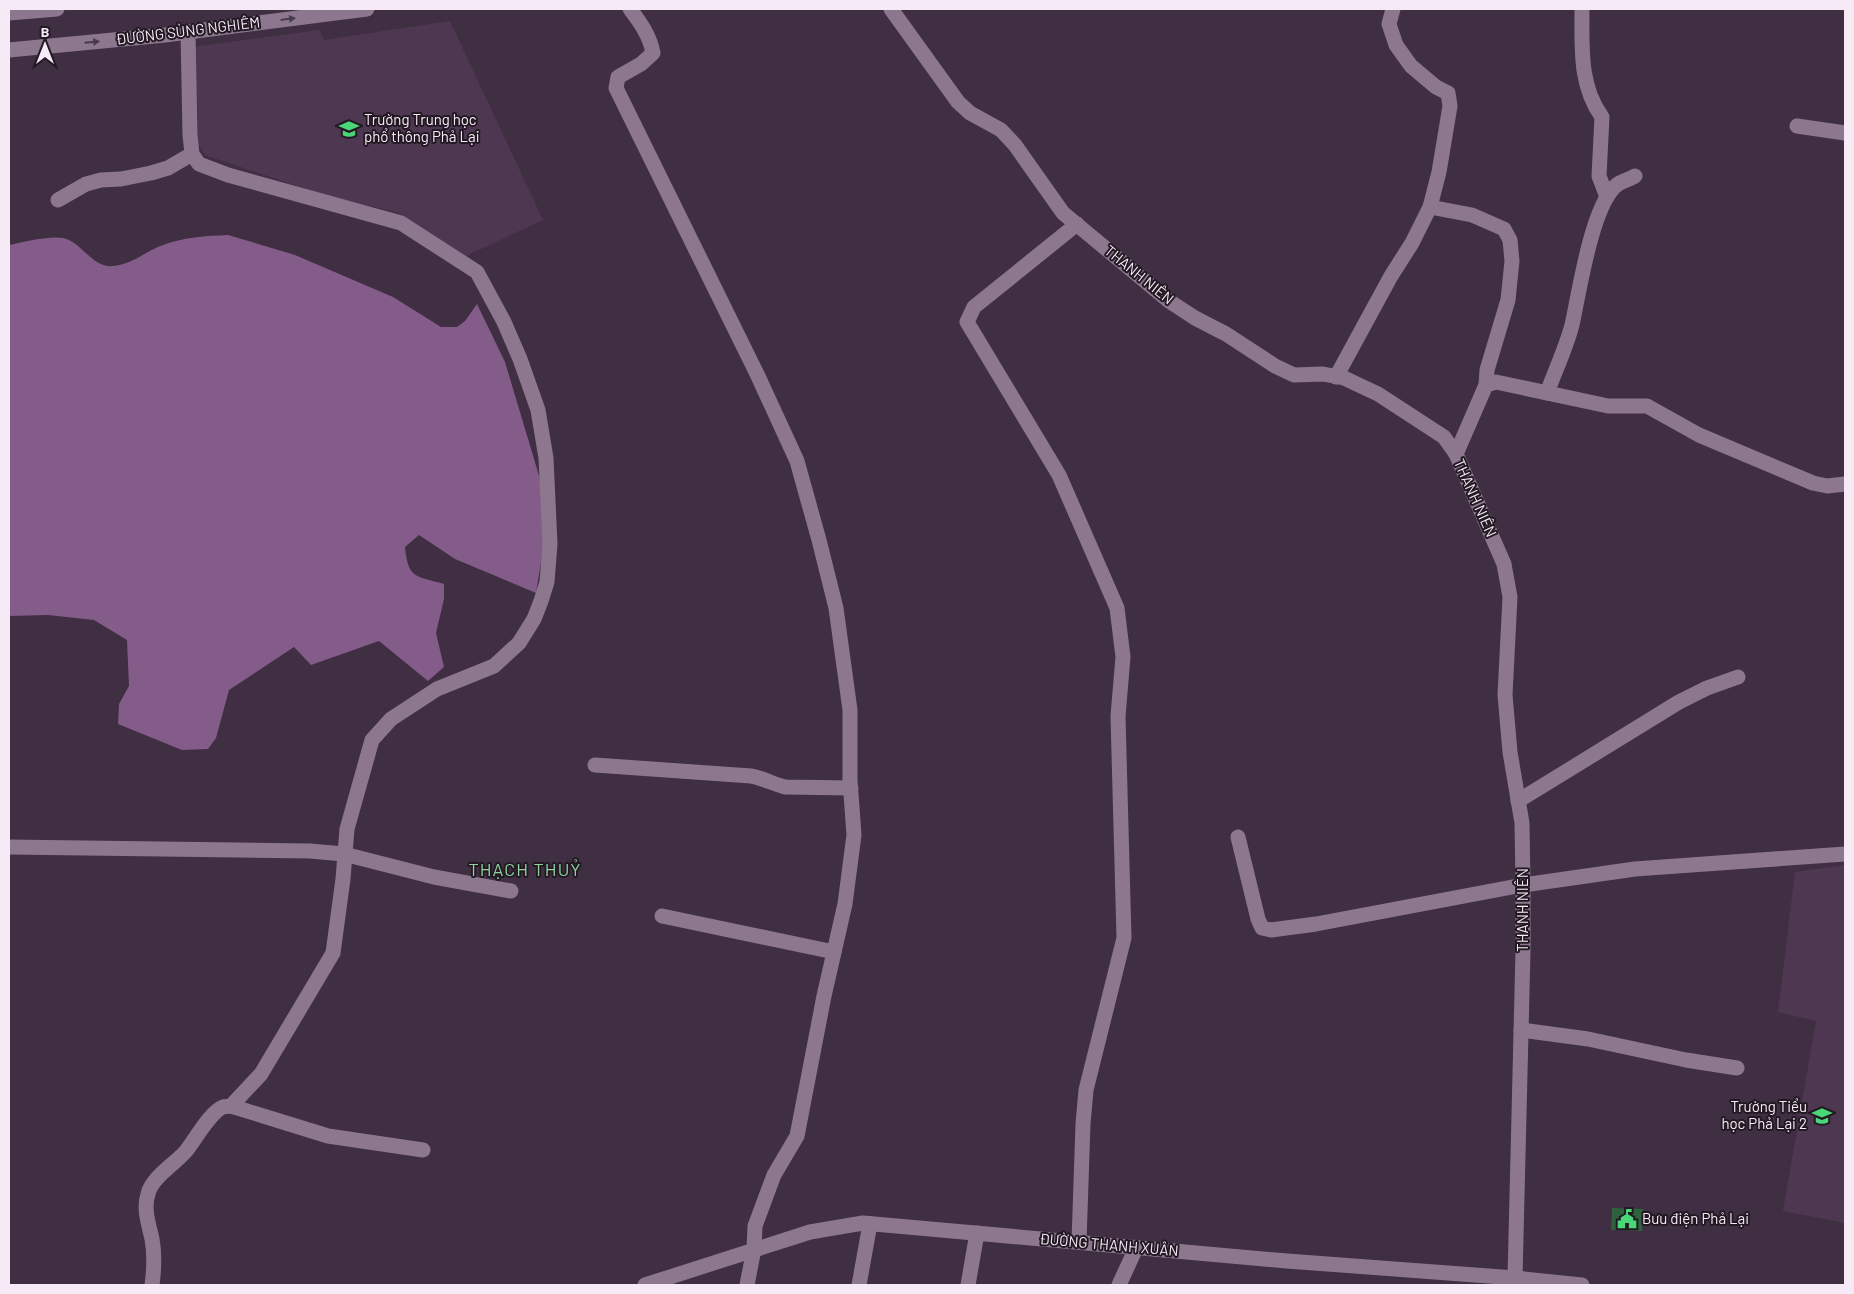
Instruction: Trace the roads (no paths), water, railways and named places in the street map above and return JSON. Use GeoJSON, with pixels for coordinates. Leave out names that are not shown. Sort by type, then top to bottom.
{"type":"FeatureCollection","features":[{"type":"Feature","properties":{"kind":"street"},"geometry":{"type":"LineString","coordinates":[[9,13],[57,9]]}},
{"type":"Feature","properties":{"kind":"street","name":"ĐƯỜNG SÙNG NGHIÊM"},"geometry":{"type":"LineString","coordinates":[[9,50],[188,32],[367,9]]}},
{"type":"Feature","properties":{"kind":"street"},"geometry":{"type":"LineString","coordinates":[[630,9],[651,43],[652,53],[641,64],[618,77],[616,88],[757,374],[800,470],[820,540],[836,608],[850,710],[854,835],[845,904],[797,1136],[774,1175],[755,1226],[754,1250],[747,1285]]}},
{"type":"Feature","properties":{"kind":"street","name":"THANH NIÊN"},"geometry":{"type":"LineString","coordinates":[[891,9],[958,102],[970,113],[1001,130],[1015,145],[1063,213],[1169,301],[1195,318],[1226,334],[1275,366],[1294,375],[1323,374],[1344,378],[1378,394],[1444,437],[1456,454],[1504,564],[1510,597],[1505,695],[1510,752],[1522,823],[1523,885],[1514,1278]]}},
{"type":"Feature","properties":{"kind":"street"},"geometry":{"type":"LineString","coordinates":[[1336,377],[1391,276],[1412,243],[1430,207],[1450,106],[1448,93],[1436,87],[1411,66],[1396,45],[1389,24],[1393,9]]}},
{"type":"Feature","properties":{"kind":"street"},"geometry":{"type":"LineString","coordinates":[[1582,9],[1582,65],[1594,106],[1602,117],[1599,176],[1607,197]]}},
{"type":"Feature","properties":{"kind":"street"},"geometry":{"type":"LineString","coordinates":[[188,32],[190,135],[192,154],[199,164],[228,175],[401,223],[477,272],[504,322],[538,410],[546,458],[550,544],[547,582],[534,620],[519,643],[494,666],[437,689],[391,719],[372,740],[347,829],[341,897],[333,953],[261,1074],[231,1106]]}},
{"type":"Feature","properties":{"kind":"street"},"geometry":{"type":"LineString","coordinates":[[1797,126],[1845,133]]}},
{"type":"Feature","properties":{"kind":"street"},"geometry":{"type":"LineString","coordinates":[[58,200],[86,184],[101,180],[151,174],[168,168],[192,154]]}},
{"type":"Feature","properties":{"kind":"street"},"geometry":{"type":"LineString","coordinates":[[1547,393],[1571,326],[1583,265],[1598,219],[1607,197],[1617,184],[1635,176]]}},
{"type":"Feature","properties":{"kind":"street"},"geometry":{"type":"LineString","coordinates":[[1430,207],[1472,215],[1504,229],[1510,240],[1512,261],[1508,300],[1487,370],[1486,385],[1456,454]]}},
{"type":"Feature","properties":{"kind":"street"},"geometry":{"type":"LineString","coordinates":[[1076,224],[974,307],[967,322],[1059,475],[1117,608],[1123,657],[1118,716],[1124,938],[1086,1090],[1079,1242]]}},
{"type":"Feature","properties":{"kind":"street"},"geometry":{"type":"LineString","coordinates":[[1486,385],[1496,382],[1608,406],[1647,406],[1699,435],[1813,483],[1827,486],[1845,484]]}},
{"type":"Feature","properties":{"kind":"street"},"geometry":{"type":"LineString","coordinates":[[1518,801],[1679,702],[1707,688],[1738,677]]}},
{"type":"Feature","properties":{"kind":"street"},"geometry":{"type":"LineString","coordinates":[[595,765],[761,777],[776,785],[785,787],[851,788]]}},
{"type":"Feature","properties":{"kind":"street"},"geometry":{"type":"LineString","coordinates":[[1238,837],[1258,919],[1262,928],[1271,930],[1316,924],[1523,885],[1635,869],[1845,854]]}},
{"type":"Feature","properties":{"kind":"street"},"geometry":{"type":"LineString","coordinates":[[9,847],[301,851],[344,854],[434,877],[511,891]]}},
{"type":"Feature","properties":{"kind":"street"},"geometry":{"type":"LineString","coordinates":[[662,916],[834,952]]}},
{"type":"Feature","properties":{"kind":"street"},"geometry":{"type":"LineString","coordinates":[[1521,1030],[1588,1039],[1686,1060],[1737,1068]]}},
{"type":"Feature","properties":{"kind":"street"},"geometry":{"type":"LineString","coordinates":[[152,1285],[154,1266],[152,1240],[146,1218],[148,1193],[160,1175],[186,1150],[214,1114],[223,1107],[231,1106],[328,1136],[423,1150]]}},
{"type":"Feature","properties":{"kind":"street","name":"ĐƯỜNG THANH XUÂN"},"geometry":{"type":"LineString","coordinates":[[644,1285],[810,1232],[863,1223],[1480,1281],[1514,1278],[1582,1285]]}},
{"type":"Feature","properties":{"kind":"street"},"geometry":{"type":"LineString","coordinates":[[859,1285],[870,1224]]}},
{"type":"Feature","properties":{"kind":"street"},"geometry":{"type":"LineString","coordinates":[[968,1285],[977,1233]]}},
{"type":"Feature","properties":{"kind":"street"},"geometry":{"type":"LineString","coordinates":[[1119,1285],[1136,1248]]}},
{"type":"Feature","properties":{"kind":"place","name":"Trường Trung học phổ thông Phả Lại"},"geometry":{"type":"Point","coordinates":[349,129]}},
{"type":"Feature","properties":{"kind":"place","name":"Trường Tiểu học Phả Lại 2"},"geometry":{"type":"Point","coordinates":[1822,1116]}},
{"type":"Feature","properties":{"kind":"place","name":"Bưu điện Phả Lại"},"geometry":{"type":"Point","coordinates":[1627,1219]}},
{"type":"Feature","properties":{"kind":"district","name":"THẠCH THUỶ"},"geometry":{"type":"Point","coordinates":[525,870]}}]}
